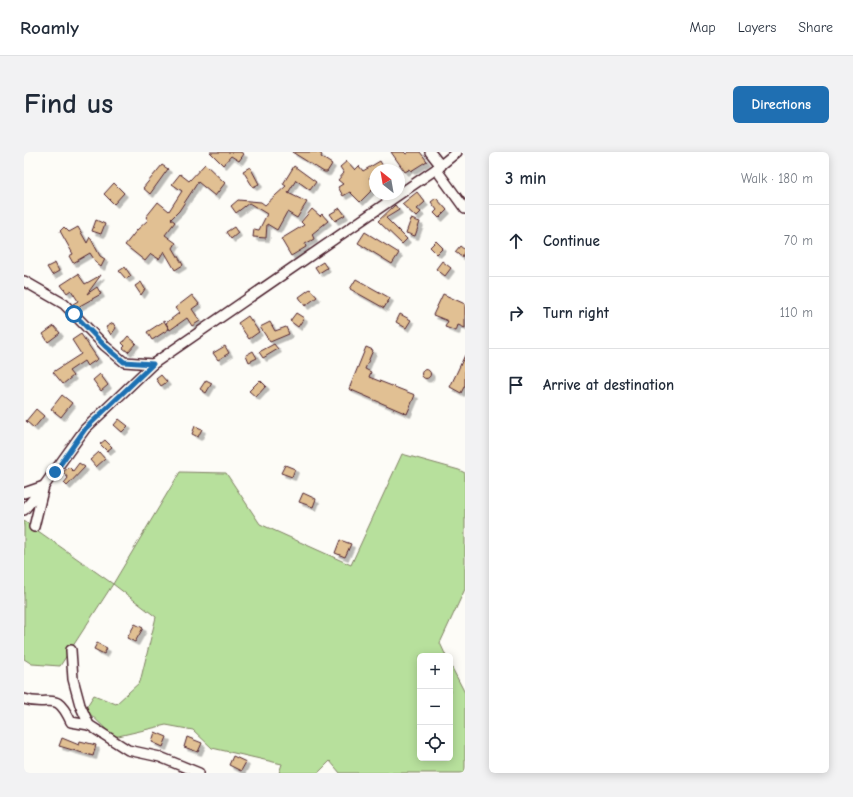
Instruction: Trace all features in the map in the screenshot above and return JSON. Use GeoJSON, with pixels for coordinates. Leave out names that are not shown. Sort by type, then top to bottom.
{"type":"FeatureCollection","features":[{"type":"Feature","properties":{"kind":"street"},"geometry":{"type":"LineString","coordinates":[[430,152],[438,168],[465,208]]}},
{"type":"Feature","properties":{"kind":"street"},"geometry":{"type":"LineString","coordinates":[[24,510],[44,486],[85,429],[153,364],[438,168],[457,152]]}},
{"type":"Feature","properties":{"kind":"street"},"geometry":{"type":"LineString","coordinates":[[24,281],[64,304],[105,346],[124,362],[153,364]]}},
{"type":"Feature","properties":{"kind":"street"},"geometry":{"type":"LineString","coordinates":[[24,493],[44,486]]}},
{"type":"Feature","properties":{"kind":"street"},"geometry":{"type":"LineString","coordinates":[[34,527],[44,486]]}},
{"type":"Feature","properties":{"kind":"street"},"geometry":{"type":"LineString","coordinates":[[71,650],[73,679],[80,705],[89,724]]}},
{"type":"Feature","properties":{"kind":"street"},"geometry":{"type":"LineString","coordinates":[[24,699],[34,702],[50,700],[64,706],[72,722],[89,724],[128,750],[160,757],[199,773]]}},
{"type":"Feature","properties":{"kind":"green space"},"geometry":{"type":"Polygon","coordinates":[[[402,454],[465,473],[465,589],[440,643],[445,653],[417,653],[417,761],[453,761],[453,670],[465,693],[465,773],[340,773],[330,761],[318,773],[279,773],[282,764],[212,748],[193,730],[166,725],[114,737],[85,709],[94,695],[116,704],[140,682],[156,617],[113,584],[180,472],[226,473],[260,524],[351,565],[402,454]]]}},
{"type":"Feature","properties":{"kind":"green space"},"geometry":{"type":"Polygon","coordinates":[[[24,521],[113,584],[60,666],[32,664],[24,659],[24,521]]]}},
{"type":"Feature","properties":{"kind":"building"},"geometry":{"type":"Polygon","coordinates":[[[210,152],[240,152],[244,154],[239,161],[231,156],[223,165],[210,152]]]}},
{"type":"Feature","properties":{"kind":"building"},"geometry":{"type":"Polygon","coordinates":[[[292,152],[318,152],[322,155],[321,157],[332,164],[327,172],[324,172],[292,152]]]}},
{"type":"Feature","properties":{"kind":"building"},"geometry":{"type":"Polygon","coordinates":[[[391,152],[404,152],[406,154],[409,152],[420,152],[427,161],[411,171],[410,169],[405,172],[405,164],[399,164],[391,152]]]}},
{"type":"Feature","properties":{"kind":"building"},"geometry":{"type":"Polygon","coordinates":[[[347,161],[355,170],[359,166],[363,171],[369,167],[369,193],[360,202],[350,192],[343,196],[338,187],[343,184],[338,180],[344,173],[340,167],[347,161]]]}},
{"type":"Feature","properties":{"kind":"building"},"geometry":{"type":"Polygon","coordinates":[[[380,161],[382,164],[375,164],[380,161]]]}},
{"type":"Feature","properties":{"kind":"building"},"geometry":{"type":"Polygon","coordinates":[[[205,164],[225,183],[215,196],[198,182],[179,211],[171,219],[175,222],[165,235],[176,243],[173,248],[183,265],[175,270],[164,251],[159,259],[151,254],[145,261],[125,245],[137,230],[148,220],[146,217],[158,202],[169,211],[182,191],[172,184],[180,174],[189,181],[205,164]]]}},
{"type":"Feature","properties":{"kind":"building"},"geometry":{"type":"Polygon","coordinates":[[[162,165],[168,169],[150,194],[143,188],[162,165]]]}},
{"type":"Feature","properties":{"kind":"building"},"geometry":{"type":"Polygon","coordinates":[[[294,166],[316,182],[310,190],[296,180],[288,193],[307,202],[297,218],[287,212],[277,230],[267,224],[266,238],[253,237],[254,229],[259,230],[267,214],[249,203],[236,213],[231,206],[238,200],[261,202],[265,205],[286,186],[283,184],[294,166]]]}},
{"type":"Feature","properties":{"kind":"building"},"geometry":{"type":"Polygon","coordinates":[[[250,167],[259,184],[253,187],[243,171],[250,167]]]}},
{"type":"Feature","properties":{"kind":"building"},"geometry":{"type":"Polygon","coordinates":[[[114,183],[124,193],[114,204],[104,194],[114,183]]]}},
{"type":"Feature","properties":{"kind":"building"},"geometry":{"type":"Polygon","coordinates":[[[417,192],[425,202],[417,209],[421,212],[416,217],[402,204],[417,192]]]}},
{"type":"Feature","properties":{"kind":"building"},"geometry":{"type":"Polygon","coordinates":[[[436,198],[447,210],[439,218],[434,213],[437,210],[431,202],[436,198]]]}},
{"type":"Feature","properties":{"kind":"building"},"geometry":{"type":"Polygon","coordinates":[[[395,205],[399,210],[386,218],[407,239],[402,244],[378,221],[395,205]]]}},
{"type":"Feature","properties":{"kind":"building"},"geometry":{"type":"Polygon","coordinates":[[[340,208],[345,215],[335,221],[330,214],[340,208]]]}},
{"type":"Feature","properties":{"kind":"building"},"geometry":{"type":"Polygon","coordinates":[[[312,209],[320,216],[322,214],[328,221],[312,234],[314,239],[305,244],[306,247],[291,256],[281,239],[304,225],[301,222],[312,209]]]}},
{"type":"Feature","properties":{"kind":"building"},"geometry":{"type":"Polygon","coordinates":[[[411,219],[420,222],[415,236],[406,233],[411,219]]]}},
{"type":"Feature","properties":{"kind":"building"},"geometry":{"type":"Polygon","coordinates":[[[96,220],[105,224],[101,234],[92,231],[96,220]]]}},
{"type":"Feature","properties":{"kind":"building"},"geometry":{"type":"Polygon","coordinates":[[[64,227],[69,232],[78,227],[87,243],[90,237],[100,256],[105,259],[101,267],[97,264],[90,253],[73,263],[69,256],[73,254],[60,231],[64,227]]]}},
{"type":"Feature","properties":{"kind":"building"},"geometry":{"type":"Polygon","coordinates":[[[234,227],[238,233],[231,239],[226,232],[234,227]]]}},
{"type":"Feature","properties":{"kind":"building"},"geometry":{"type":"Polygon","coordinates":[[[365,232],[399,253],[392,264],[358,243],[365,232]]]}},
{"type":"Feature","properties":{"kind":"building"},"geometry":{"type":"Polygon","coordinates":[[[436,241],[443,248],[437,254],[430,247],[436,241]]]}},
{"type":"Feature","properties":{"kind":"building"},"geometry":{"type":"Polygon","coordinates":[[[460,246],[465,250],[462,257],[455,252],[460,246]]]}},
{"type":"Feature","properties":{"kind":"building"},"geometry":{"type":"Polygon","coordinates":[[[442,261],[451,268],[445,276],[436,269],[442,261]]]}},
{"type":"Feature","properties":{"kind":"building"},"geometry":{"type":"Polygon","coordinates":[[[323,262],[327,268],[319,273],[315,267],[323,262]]]}},
{"type":"Feature","properties":{"kind":"building"},"geometry":{"type":"Polygon","coordinates":[[[55,263],[59,271],[52,275],[47,267],[55,263]]]}},
{"type":"Feature","properties":{"kind":"building"},"geometry":{"type":"Polygon","coordinates":[[[125,267],[131,276],[126,279],[119,271],[125,267]]]}},
{"type":"Feature","properties":{"kind":"building"},"geometry":{"type":"Polygon","coordinates":[[[78,274],[85,284],[101,275],[87,294],[97,287],[101,294],[76,308],[73,304],[78,301],[71,290],[67,293],[61,285],[78,274]]]}},
{"type":"Feature","properties":{"kind":"building"},"geometry":{"type":"Polygon","coordinates":[[[356,279],[390,298],[384,308],[350,289],[356,279]]]}},
{"type":"Feature","properties":{"kind":"building"},"geometry":{"type":"Polygon","coordinates":[[[141,282],[145,289],[141,295],[135,286],[141,282]]]}},
{"type":"Feature","properties":{"kind":"building"},"geometry":{"type":"Polygon","coordinates":[[[310,289],[317,297],[305,306],[299,297],[310,289]]]}},
{"type":"Feature","properties":{"kind":"building"},"geometry":{"type":"Polygon","coordinates":[[[443,294],[465,304],[465,328],[458,325],[456,331],[445,327],[448,321],[433,315],[443,294]]]}},
{"type":"Feature","properties":{"kind":"building"},"geometry":{"type":"Polygon","coordinates":[[[192,295],[199,304],[192,309],[200,321],[192,326],[187,318],[170,330],[166,323],[179,313],[175,308],[192,295]]]}},
{"type":"Feature","properties":{"kind":"building"},"geometry":{"type":"Polygon","coordinates":[[[296,313],[304,318],[298,327],[290,321],[296,313]]]}},
{"type":"Feature","properties":{"kind":"building"},"geometry":{"type":"Polygon","coordinates":[[[400,314],[411,320],[406,328],[396,322],[400,314]]]}},
{"type":"Feature","properties":{"kind":"building"},"geometry":{"type":"Polygon","coordinates":[[[248,316],[259,332],[249,339],[238,323],[248,316]]]}},
{"type":"Feature","properties":{"kind":"building"},"geometry":{"type":"Polygon","coordinates":[[[164,321],[169,329],[152,340],[147,332],[164,321]]]}},
{"type":"Feature","properties":{"kind":"building"},"geometry":{"type":"Polygon","coordinates":[[[270,322],[275,331],[286,327],[289,334],[270,342],[260,327],[270,322]]]}},
{"type":"Feature","properties":{"kind":"building"},"geometry":{"type":"Polygon","coordinates":[[[113,323],[116,328],[111,335],[106,327],[113,323]]]}},
{"type":"Feature","properties":{"kind":"building"},"geometry":{"type":"Polygon","coordinates":[[[54,326],[60,333],[48,342],[43,334],[54,326]]]}},
{"type":"Feature","properties":{"kind":"building"},"geometry":{"type":"Polygon","coordinates":[[[81,334],[98,359],[87,366],[84,361],[69,371],[73,376],[63,384],[53,372],[81,354],[72,340],[81,334]]]}},
{"type":"Feature","properties":{"kind":"building"},"geometry":{"type":"Polygon","coordinates":[[[128,336],[136,343],[128,352],[123,348],[125,346],[122,343],[128,336]]]}},
{"type":"Feature","properties":{"kind":"building"},"geometry":{"type":"Polygon","coordinates":[[[274,344],[278,349],[263,358],[259,352],[274,344]]]}},
{"type":"Feature","properties":{"kind":"building"},"geometry":{"type":"Polygon","coordinates":[[[225,346],[229,353],[218,360],[213,353],[225,346]]]}},
{"type":"Feature","properties":{"kind":"building"},"geometry":{"type":"Polygon","coordinates":[[[366,347],[373,350],[365,369],[371,372],[369,377],[415,395],[407,414],[349,389],[366,347]]]}},
{"type":"Feature","properties":{"kind":"building"},"geometry":{"type":"Polygon","coordinates":[[[253,351],[257,358],[249,362],[246,355],[253,351]]]}},
{"type":"Feature","properties":{"kind":"building"},"geometry":{"type":"Polygon","coordinates":[[[465,355],[465,385],[461,393],[450,387],[465,355]]]}},
{"type":"Feature","properties":{"kind":"building"},"geometry":{"type":"Polygon","coordinates":[[[426,369],[431,374],[426,379],[421,374],[426,369]]]}},
{"type":"Feature","properties":{"kind":"building"},"geometry":{"type":"Polygon","coordinates":[[[100,374],[108,385],[101,391],[93,380],[100,374]]]}},
{"type":"Feature","properties":{"kind":"building"},"geometry":{"type":"Polygon","coordinates":[[[161,375],[167,382],[161,386],[156,379],[161,375]]]}},
{"type":"Feature","properties":{"kind":"building"},"geometry":{"type":"Polygon","coordinates":[[[206,380],[212,383],[206,393],[200,389],[206,380]]]}},
{"type":"Feature","properties":{"kind":"building"},"geometry":{"type":"Polygon","coordinates":[[[260,380],[266,386],[256,397],[249,391],[260,380]]]}},
{"type":"Feature","properties":{"kind":"building"},"geometry":{"type":"Polygon","coordinates":[[[62,395],[72,403],[61,417],[51,409],[62,395]]]}},
{"type":"Feature","properties":{"kind":"building"},"geometry":{"type":"Polygon","coordinates":[[[36,409],[44,416],[34,428],[26,421],[36,409]]]}},
{"type":"Feature","properties":{"kind":"building"},"geometry":{"type":"Polygon","coordinates":[[[119,419],[128,426],[122,432],[114,425],[119,419]]]}},
{"type":"Feature","properties":{"kind":"building"},"geometry":{"type":"Polygon","coordinates":[[[195,426],[202,429],[198,437],[192,434],[195,426]]]}},
{"type":"Feature","properties":{"kind":"building"},"geometry":{"type":"Polygon","coordinates":[[[105,440],[112,447],[107,451],[100,444],[105,440]]]}},
{"type":"Feature","properties":{"kind":"building"},"geometry":{"type":"Polygon","coordinates":[[[99,452],[105,459],[96,467],[90,460],[99,452]]]}},
{"type":"Feature","properties":{"kind":"building"},"geometry":{"type":"Polygon","coordinates":[[[79,463],[85,467],[67,486],[64,483],[68,478],[63,472],[69,467],[73,471],[79,463]]]}},
{"type":"Feature","properties":{"kind":"building"},"geometry":{"type":"Polygon","coordinates":[[[285,465],[295,469],[292,477],[281,473],[285,465]]]}},
{"type":"Feature","properties":{"kind":"building"},"geometry":{"type":"Polygon","coordinates":[[[303,493],[316,499],[313,507],[299,502],[303,493]]]}},
{"type":"Feature","properties":{"kind":"building"},"geometry":{"type":"Polygon","coordinates":[[[340,540],[351,544],[345,557],[335,553],[340,540]]]}},
{"type":"Feature","properties":{"kind":"building"},"geometry":{"type":"Polygon","coordinates":[[[135,624],[143,628],[135,642],[127,638],[135,624]]]}},
{"type":"Feature","properties":{"kind":"building"},"geometry":{"type":"Polygon","coordinates":[[[97,643],[107,648],[104,654],[94,649],[97,643]]]}},
{"type":"Feature","properties":{"kind":"building"},"geometry":{"type":"Polygon","coordinates":[[[155,732],[167,737],[163,747],[152,742],[155,732]]]}},
{"type":"Feature","properties":{"kind":"building"},"geometry":{"type":"Polygon","coordinates":[[[187,737],[202,743],[198,752],[184,747],[187,737]]]}},
{"type":"Feature","properties":{"kind":"building"},"geometry":{"type":"Polygon","coordinates":[[[62,738],[79,745],[80,741],[96,745],[93,756],[59,746],[62,738]]]}},
{"type":"Feature","properties":{"kind":"building"},"geometry":{"type":"Polygon","coordinates":[[[233,756],[246,762],[241,771],[229,765],[233,756]]]}},
{"type":"Feature","properties":{"kind":"route"},"geometry":{"type":"LineString","coordinates":[[55,472],[85,429],[153,364],[124,362],[105,346],[74,314]]}}]}
